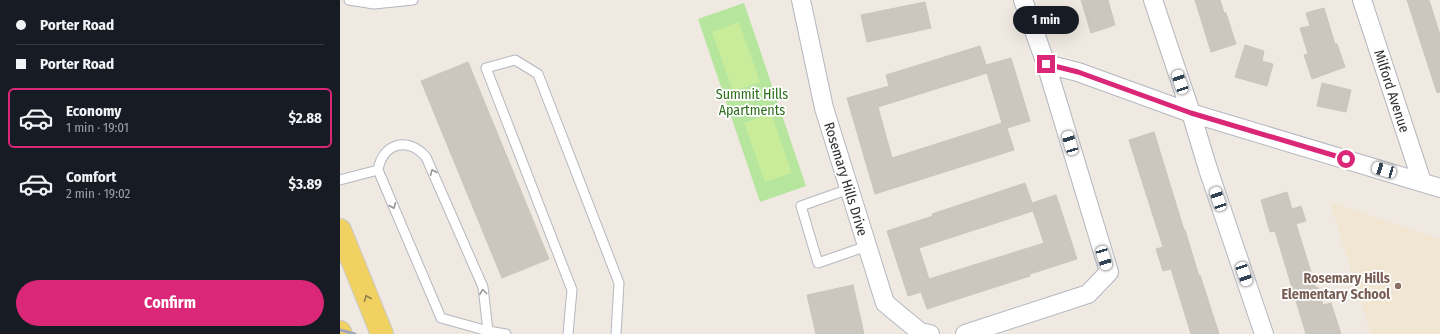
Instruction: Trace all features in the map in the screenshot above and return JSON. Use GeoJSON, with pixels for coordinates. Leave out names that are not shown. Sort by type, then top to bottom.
{"type":"FeatureCollection","features":[{"type":"Feature","properties":{"kind":"main road"},"geometry":{"type":"LineString","coordinates":[[340,230],[382,334]]}},
{"type":"Feature","properties":{"kind":"street","name":"Rosemary Hills Drive"},"geometry":{"type":"LineString","coordinates":[[801,0],[824,108],[885,303],[920,332],[930,334]]}},
{"type":"Feature","properties":{"kind":"street"},"geometry":{"type":"LineString","coordinates":[[965,334],[1088,294],[1109,272],[1046,64],[1023,0]]}},
{"type":"Feature","properties":{"kind":"street"},"geometry":{"type":"LineString","coordinates":[[1153,0],[1264,334]]}},
{"type":"Feature","properties":{"kind":"street","name":"Milford Avenue"},"geometry":{"type":"LineString","coordinates":[[1362,0],[1422,182]]}},
{"type":"Feature","properties":{"kind":"street"},"geometry":{"type":"LineString","coordinates":[[1046,64],[1078,72],[1191,113],[1440,188]]}},
{"type":"Feature","properties":{"kind":"lane"},"geometry":{"type":"LineString","coordinates":[[349,0],[374,4],[413,0]]}},
{"type":"Feature","properties":{"kind":"lane"},"geometry":{"type":"LineString","coordinates":[[568,334],[572,290],[486,68],[515,60],[538,74],[619,283],[616,334]]}},
{"type":"Feature","properties":{"kind":"lane"},"geometry":{"type":"LineString","coordinates":[[488,331],[483,287],[426,157],[421,150],[414,146],[397,145],[389,149],[379,162],[378,170],[441,318],[488,331],[506,334]]}},
{"type":"Feature","properties":{"kind":"lane"},"geometry":{"type":"LineString","coordinates":[[340,180],[378,170]]}},
{"type":"Feature","properties":{"kind":"lane"},"geometry":{"type":"LineString","coordinates":[[850,189],[801,206],[818,263],[867,246]]}},
{"type":"Feature","properties":{"kind":"shaded area","name":"Rosemary Hills Elementary School"},"geometry":{"type":"Polygon","coordinates":[[[1330,202],[1440,239],[1440,334],[1371,334],[1330,202]]]}},
{"type":"Feature","properties":{"kind":"green space","name":"Summit Hills Apartments"},"geometry":{"type":"Polygon","coordinates":[[[744,3],[806,186],[760,202],[698,19],[744,3]]]}},
{"type":"Feature","properties":{"kind":"green space"},"geometry":{"type":"Polygon","coordinates":[[[739,22],[760,82],[733,91],[712,32],[739,22]]]}},
{"type":"Feature","properties":{"kind":"green space"},"geometry":{"type":"Polygon","coordinates":[[[771,113],[792,173],[765,182],[744,123],[771,113]]]}},
{"type":"Feature","properties":{"kind":"building"},"geometry":{"type":"Polygon","coordinates":[[[1081,0],[1108,0],[1115,25],[1091,33],[1081,0]]]}},
{"type":"Feature","properties":{"kind":"building"},"geometry":{"type":"Polygon","coordinates":[[[1195,0],[1220,0],[1236,44],[1211,52],[1195,0]]]}},
{"type":"Feature","properties":{"kind":"building"},"geometry":{"type":"Polygon","coordinates":[[[1407,0],[1429,0],[1440,35],[1440,92],[1437,93],[1407,0]]]}},
{"type":"Feature","properties":{"kind":"building"},"geometry":{"type":"Polygon","coordinates":[[[925,2],[931,28],[867,42],[861,15],[925,2]]]}},
{"type":"Feature","properties":{"kind":"building"},"geometry":{"type":"Polygon","coordinates":[[[1324,8],[1335,44],[1337,44],[1345,67],[1312,79],[1304,55],[1308,54],[1300,28],[1310,26],[1306,13],[1324,8]]]}},
{"type":"Feature","properties":{"kind":"building"},"geometry":{"type":"Polygon","coordinates":[[[1245,45],[1264,51],[1262,61],[1273,64],[1267,86],[1235,77],[1245,45]]]}},
{"type":"Feature","properties":{"kind":"building"},"geometry":{"type":"Polygon","coordinates":[[[980,46],[986,65],[1011,58],[1030,121],[1007,128],[1014,150],[875,194],[847,98],[889,86],[886,75],[980,46]],[[987,73],[878,107],[892,158],[1002,123],[987,73]]]}},
{"type":"Feature","properties":{"kind":"building"},"geometry":{"type":"Polygon","coordinates":[[[468,62],[549,259],[502,278],[421,81],[468,62]]]}},
{"type":"Feature","properties":{"kind":"building"},"geometry":{"type":"Polygon","coordinates":[[[1322,83],[1351,90],[1346,112],[1317,106],[1322,83]]]}},
{"type":"Feature","properties":{"kind":"building"},"geometry":{"type":"Polygon","coordinates":[[[1154,132],[1184,230],[1219,334],[1191,334],[1171,269],[1163,271],[1156,249],[1163,247],[1129,140],[1154,132]]]}},
{"type":"Feature","properties":{"kind":"building"},"geometry":{"type":"Polygon","coordinates":[[[1025,183],[1032,203],[1056,195],[1077,259],[1030,274],[1030,276],[927,309],[921,292],[908,296],[887,231],[933,216],[932,214],[1025,183]],[[1033,211],[919,248],[929,279],[1044,243],[1033,211]]]}},
{"type":"Feature","properties":{"kind":"building"},"geometry":{"type":"Polygon","coordinates":[[[1287,192],[1292,209],[1301,206],[1306,221],[1296,224],[1316,288],[1318,287],[1323,305],[1331,303],[1341,334],[1306,334],[1275,231],[1270,232],[1261,200],[1287,192]]]}},
{"type":"Feature","properties":{"kind":"building"},"geometry":{"type":"Polygon","coordinates":[[[853,285],[864,334],[816,334],[807,295],[853,285]]]}},
{"type":"Feature","properties":{"kind":"railway"},"geometry":{"type":"LineString","coordinates":[[340,330],[355,334]]}},
{"type":"Feature","properties":{"kind":"place","name":"Rosemary Hills Elementary School"},"geometry":{"type":"Point","coordinates":[1398,286]}},
{"type":"Feature","properties":{"kind":"route"},"geometry":{"type":"LineString","coordinates":[[1046,64],[1078,72],[1191,113],[1346,159]]}}]}
